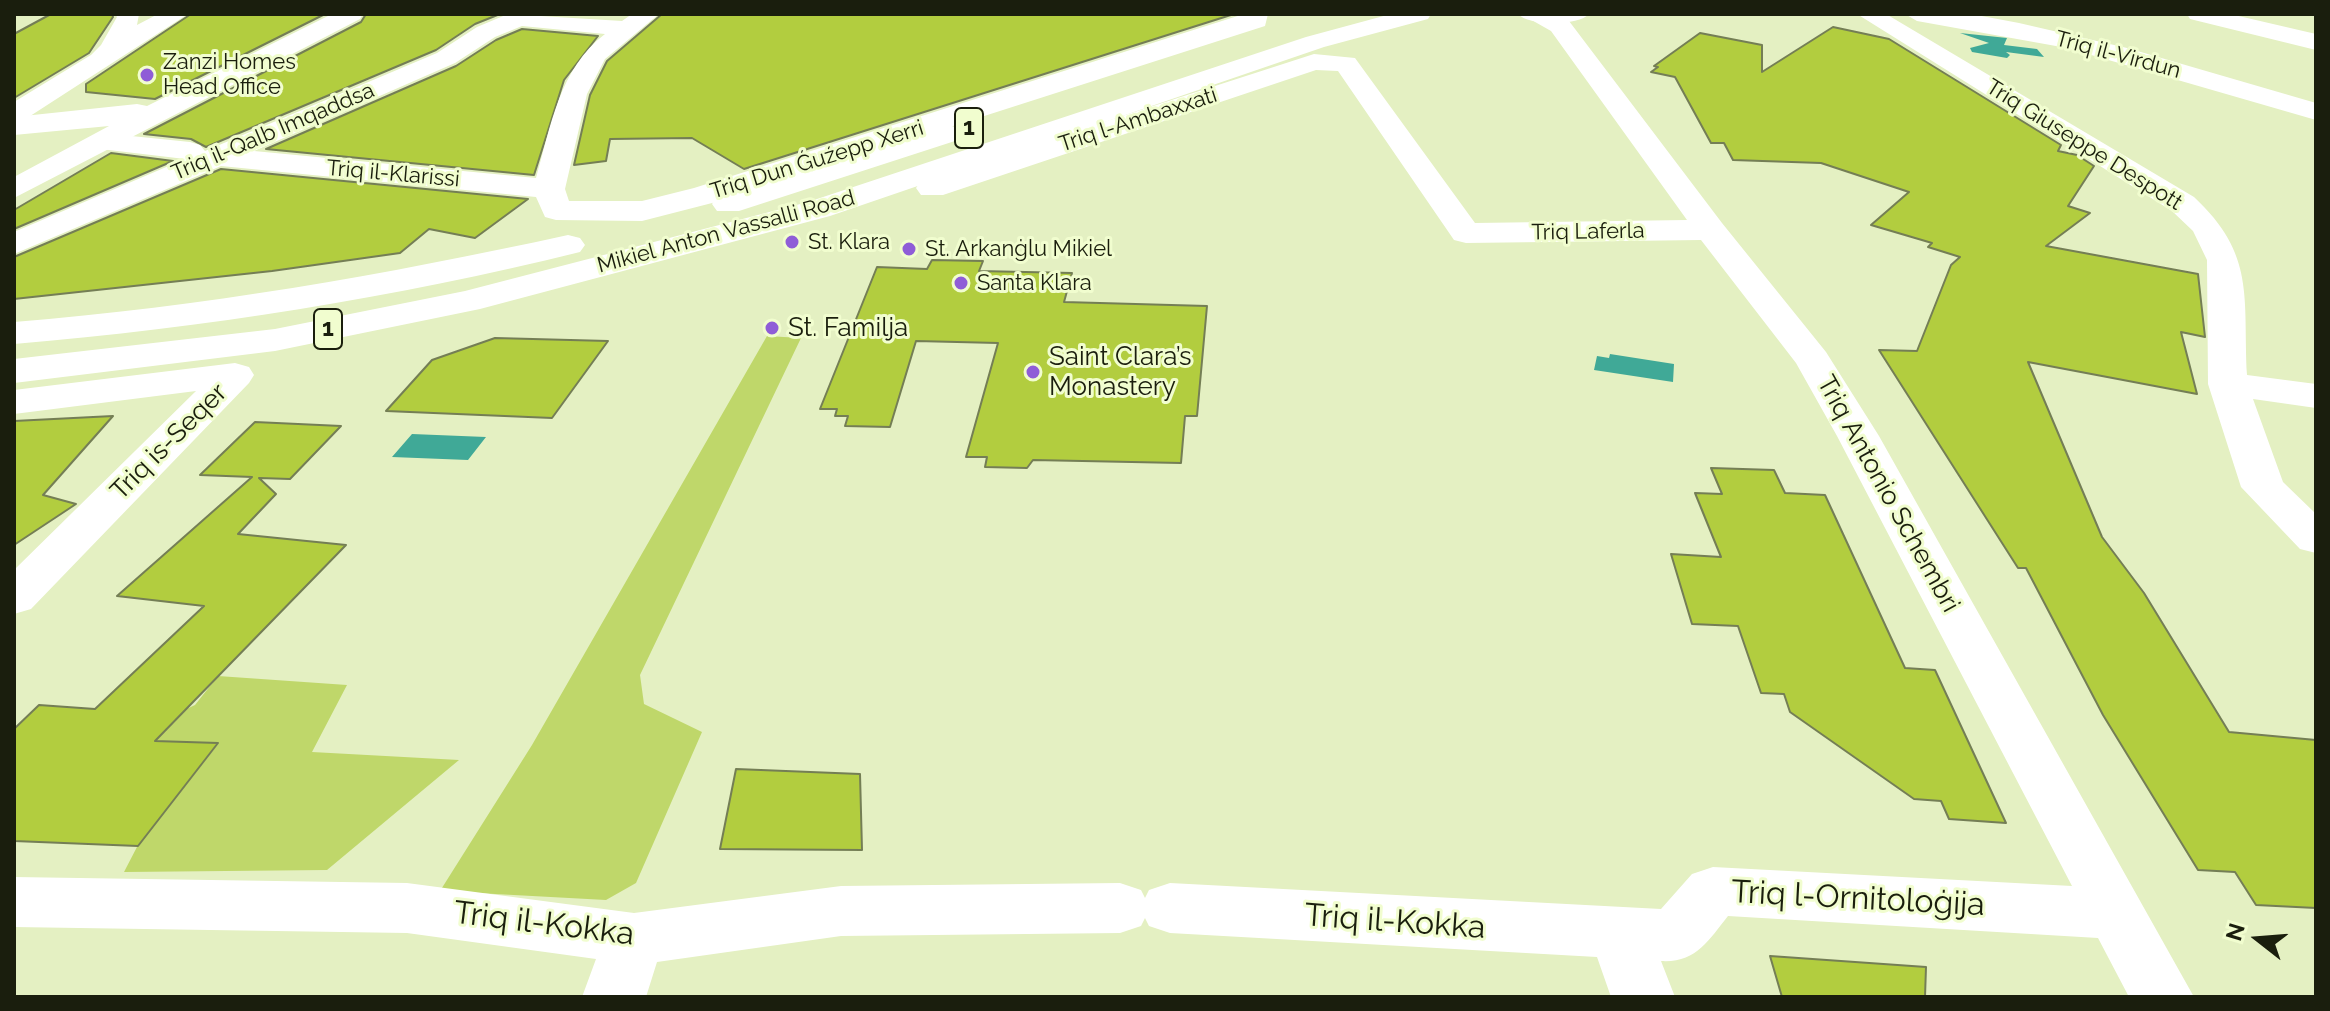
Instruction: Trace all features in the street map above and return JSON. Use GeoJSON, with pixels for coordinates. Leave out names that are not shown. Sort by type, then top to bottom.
{"type":"FeatureCollection","features":[{"type":"Feature","properties":{"kind":"main road"},"geometry":{"type":"LineString","coordinates":[[112,49],[129,17],[127,14]]}},
{"type":"Feature","properties":{"kind":"main road"},"geometry":{"type":"LineString","coordinates":[[14,114],[60,87],[112,49],[176,14]]}},
{"type":"Feature","properties":{"kind":"main road"},"geometry":{"type":"LineString","coordinates":[[14,189],[186,96],[351,14]]}},
{"type":"Feature","properties":{"kind":"main road","name":"Triq Giuseppe Despott"},"geometry":{"type":"LineString","coordinates":[[1869,14],[2183,204],[2207,227],[2224,260],[2228,384],[2263,487],[2316,539]]}},
{"type":"Feature","properties":{"kind":"main road","name":"Triq il-Virdun"},"geometry":{"type":"LineString","coordinates":[[1917,14],[1999,25],[2098,46],[2316,112]]}},
{"type":"Feature","properties":{"kind":"main road"},"geometry":{"type":"LineString","coordinates":[[2199,14],[2316,42]]}},
{"type":"Feature","properties":{"kind":"main road"},"geometry":{"type":"LineString","coordinates":[[2259,14],[2316,28]]}},
{"type":"Feature","properties":{"kind":"main road"},"geometry":{"type":"LineString","coordinates":[[2284,14],[2316,21]]}},
{"type":"Feature","properties":{"kind":"main road"},"geometry":{"type":"LineString","coordinates":[[524,16],[636,21]]}},
{"type":"Feature","properties":{"kind":"main road","name":"Triq il-Qalb Imqaddsa"},"geometry":{"type":"LineString","coordinates":[[16,245],[202,154],[446,58],[486,32],[524,16]]}},
{"type":"Feature","properties":{"kind":"main road","name":"1"},"geometry":{"type":"LineString","coordinates":[[1320,28],[1358,38],[1430,16]]}},
{"type":"Feature","properties":{"kind":"main road","name":"Triq Dun Ǵuźepp Xerri"},"geometry":{"type":"LineString","coordinates":[[553,199],[642,211],[711,202],[1256,17]]}},
{"type":"Feature","properties":{"kind":"main road","name":"Triq Antonio Schembri"},"geometry":{"type":"LineString","coordinates":[[1555,17],[1710,230],[1821,372],[2162,997]]}},
{"type":"Feature","properties":{"kind":"main road"},"geometry":{"type":"LineString","coordinates":[[553,199],[573,94],[594,55],[636,21]]}},
{"type":"Feature","properties":{"kind":"main road","name":"Mikiel Anton Vassalli Road"},"geometry":{"type":"LineString","coordinates":[[14,333],[276,303],[454,271],[611,235],[711,202],[1320,28]]}},
{"type":"Feature","properties":{"kind":"main road","name":"Mikiel Anton Vassalli Road"},"geometry":{"type":"LineString","coordinates":[[14,371],[275,340],[482,297],[819,209],[1320,28]]}},
{"type":"Feature","properties":{"kind":"main road","name":"Triq l-Ambaxxati"},"geometry":{"type":"LineString","coordinates":[[932,188],[1314,62],[1346,64],[1466,233]]}},
{"type":"Feature","properties":{"kind":"main road"},"geometry":{"type":"LineString","coordinates":[[55,123],[62,99],[60,87]]}},
{"type":"Feature","properties":{"kind":"main road"},"geometry":{"type":"LineString","coordinates":[[14,126],[123,116],[186,96]]}},
{"type":"Feature","properties":{"kind":"main road","name":"Triq il-Klarissi"},"geometry":{"type":"LineString","coordinates":[[55,123],[102,142],[553,199]]}},
{"type":"Feature","properties":{"kind":"main road","name":"Triq Laferla"},"geometry":{"type":"LineString","coordinates":[[1466,233],[1710,230]]}},
{"type":"Feature","properties":{"kind":"main road","name":"Triq is-Seqer"},"geometry":{"type":"LineString","coordinates":[[14,402],[235,375],[14,598]]}},
{"type":"Feature","properties":{"kind":"main road"},"geometry":{"type":"LineString","coordinates":[[2228,384],[2316,396]]}},
{"type":"Feature","properties":{"kind":"main road","name":"Triq l-Ornitoloġija"},"geometry":{"type":"LineString","coordinates":[[1620,936],[1676,936],[1713,891],[2117,914]]}},
{"type":"Feature","properties":{"kind":"main road","name":"Triq il-Kokka"},"geometry":{"type":"LineString","coordinates":[[14,902],[407,908],[634,939],[841,911],[1145,908],[1620,936]]}},
{"type":"Feature","properties":{"kind":"main road"},"geometry":{"type":"LineString","coordinates":[[1620,936],[1643,997]]}},
{"type":"Feature","properties":{"kind":"main road"},"geometry":{"type":"LineString","coordinates":[[614,997],[634,939]]}},
{"type":"Feature","properties":{"kind":"green space"},"geometry":{"type":"Polygon","coordinates":[[[767,336],[801,338],[640,675],[644,704],[702,732],[636,883],[606,900],[440,891],[532,745],[767,336]]]}},
{"type":"Feature","properties":{"kind":"green space"},"geometry":{"type":"Polygon","coordinates":[[[218,676],[347,685],[312,752],[459,760],[327,870],[124,872],[138,845],[218,744],[120,740],[195,705],[218,676]]]}},
{"type":"Feature","properties":{"kind":"water"},"geometry":{"type":"Polygon","coordinates":[[[1960,33],[2007,38],[2004,45],[2037,49],[2044,57],[2006,52],[2010,55],[2007,58],[1972,52],[1970,48],[1989,43],[1960,33]]]}},
{"type":"Feature","properties":{"kind":"water"},"geometry":{"type":"Polygon","coordinates":[[[1610,354],[1674,364],[1673,382],[1594,370],[1597,356],[1609,358],[1610,354]]]}},
{"type":"Feature","properties":{"kind":"water"},"geometry":{"type":"Polygon","coordinates":[[[412,434],[486,437],[468,460],[392,457],[412,434]]]}},
{"type":"Feature","properties":{"kind":"building"},"geometry":{"type":"Polygon","coordinates":[[[51,14],[112,14],[113,17],[89,53],[14,98],[14,34],[51,14]]]}},
{"type":"Feature","properties":{"kind":"building"},"geometry":{"type":"Polygon","coordinates":[[[191,14],[325,14],[155,99],[86,92],[86,84],[191,14]]]}},
{"type":"Feature","properties":{"kind":"building"},"geometry":{"type":"Polygon","coordinates":[[[366,14],[500,14],[475,24],[436,50],[206,147],[191,139],[144,134],[361,22],[366,14]]]}},
{"type":"Feature","properties":{"kind":"building"},"geometry":{"type":"Polygon","coordinates":[[[662,14],[1234,14],[744,169],[692,138],[610,139],[606,161],[574,165],[590,95],[607,61],[662,14]]]}},
{"type":"Feature","properties":{"kind":"building"},"geometry":{"type":"Polygon","coordinates":[[[1833,27],[1889,39],[2061,145],[2058,151],[2077,155],[2094,166],[2068,206],[2090,213],[2046,246],[2198,274],[2205,337],[2181,332],[2197,394],[2028,362],[2102,537],[2144,593],[2229,732],[2316,740],[2316,908],[2256,905],[2235,872],[2198,870],[2103,715],[2026,568],[2018,568],[1879,350],[1917,351],[1951,265],[1960,257],[1928,247],[1932,243],[1871,225],[1909,192],[1821,163],[1733,160],[1724,143],[1711,143],[1675,77],[1651,72],[1658,67],[1654,66],[1700,33],[1762,45],[1762,72],[1833,27]]]}},
{"type":"Feature","properties":{"kind":"building"},"geometry":{"type":"Polygon","coordinates":[[[522,29],[598,36],[564,80],[534,175],[266,149],[456,66],[496,40],[522,29]]]}},
{"type":"Feature","properties":{"kind":"building"},"geometry":{"type":"Polygon","coordinates":[[[111,153],[173,161],[14,229],[14,210],[111,153]]]}},
{"type":"Feature","properties":{"kind":"building"},"geometry":{"type":"Polygon","coordinates":[[[221,169],[528,199],[475,238],[429,229],[400,253],[272,271],[14,299],[14,257],[221,169]]]}},
{"type":"Feature","properties":{"kind":"building","name":"Saint Clara’s Monastery"},"geometry":{"type":"Polygon","coordinates":[[[932,260],[983,261],[979,271],[1072,273],[1064,302],[1207,306],[1197,416],[1185,416],[1181,463],[1033,460],[1027,468],[985,467],[987,457],[966,457],[998,343],[916,341],[890,427],[845,426],[848,416],[835,416],[837,409],[820,409],[877,267],[927,269],[932,260]]]}},
{"type":"Feature","properties":{"kind":"building"},"geometry":{"type":"Polygon","coordinates":[[[495,338],[608,341],[552,418],[386,411],[432,360],[495,338]]]}},
{"type":"Feature","properties":{"kind":"building"},"geometry":{"type":"Polygon","coordinates":[[[113,416],[43,495],[76,504],[14,545],[14,421],[113,416]]]}},
{"type":"Feature","properties":{"kind":"building"},"geometry":{"type":"Polygon","coordinates":[[[255,422],[341,426],[290,479],[259,478],[276,494],[238,534],[346,545],[155,741],[218,743],[138,846],[14,841],[14,729],[39,705],[95,709],[204,606],[117,596],[252,477],[200,475],[255,422]]]}},
{"type":"Feature","properties":{"kind":"building"},"geometry":{"type":"Polygon","coordinates":[[[1711,468],[1774,470],[1785,493],[1825,495],[1905,668],[1935,670],[2006,823],[1949,819],[1941,801],[1914,799],[1790,712],[1784,694],[1761,693],[1738,626],[1692,624],[1671,554],[1721,557],[1695,493],[1722,494],[1711,468]]]}},
{"type":"Feature","properties":{"kind":"building"},"geometry":{"type":"Polygon","coordinates":[[[736,769],[860,774],[862,850],[720,849],[736,769]]]}},
{"type":"Feature","properties":{"kind":"building"},"geometry":{"type":"Polygon","coordinates":[[[1770,956],[1926,967],[1925,997],[1782,997],[1770,956]]]}},
{"type":"Feature","properties":{"kind":"place","name":"Zanzi Homes Head Office"},"geometry":{"type":"Point","coordinates":[147,75]}},
{"type":"Feature","properties":{"kind":"place","name":"St. Klara"},"geometry":{"type":"Point","coordinates":[792,242]}},
{"type":"Feature","properties":{"kind":"place","name":"St. Arkanġlu Mikiel"},"geometry":{"type":"Point","coordinates":[909,249]}},
{"type":"Feature","properties":{"kind":"place","name":"Santa Klara"},"geometry":{"type":"Point","coordinates":[961,283]}},
{"type":"Feature","properties":{"kind":"place","name":"St. Familja"},"geometry":{"type":"Point","coordinates":[772,328]}},
{"type":"Feature","properties":{"kind":"place","name":"Saint Clara’s Monastery"},"geometry":{"type":"Point","coordinates":[1033,372]}}]}
